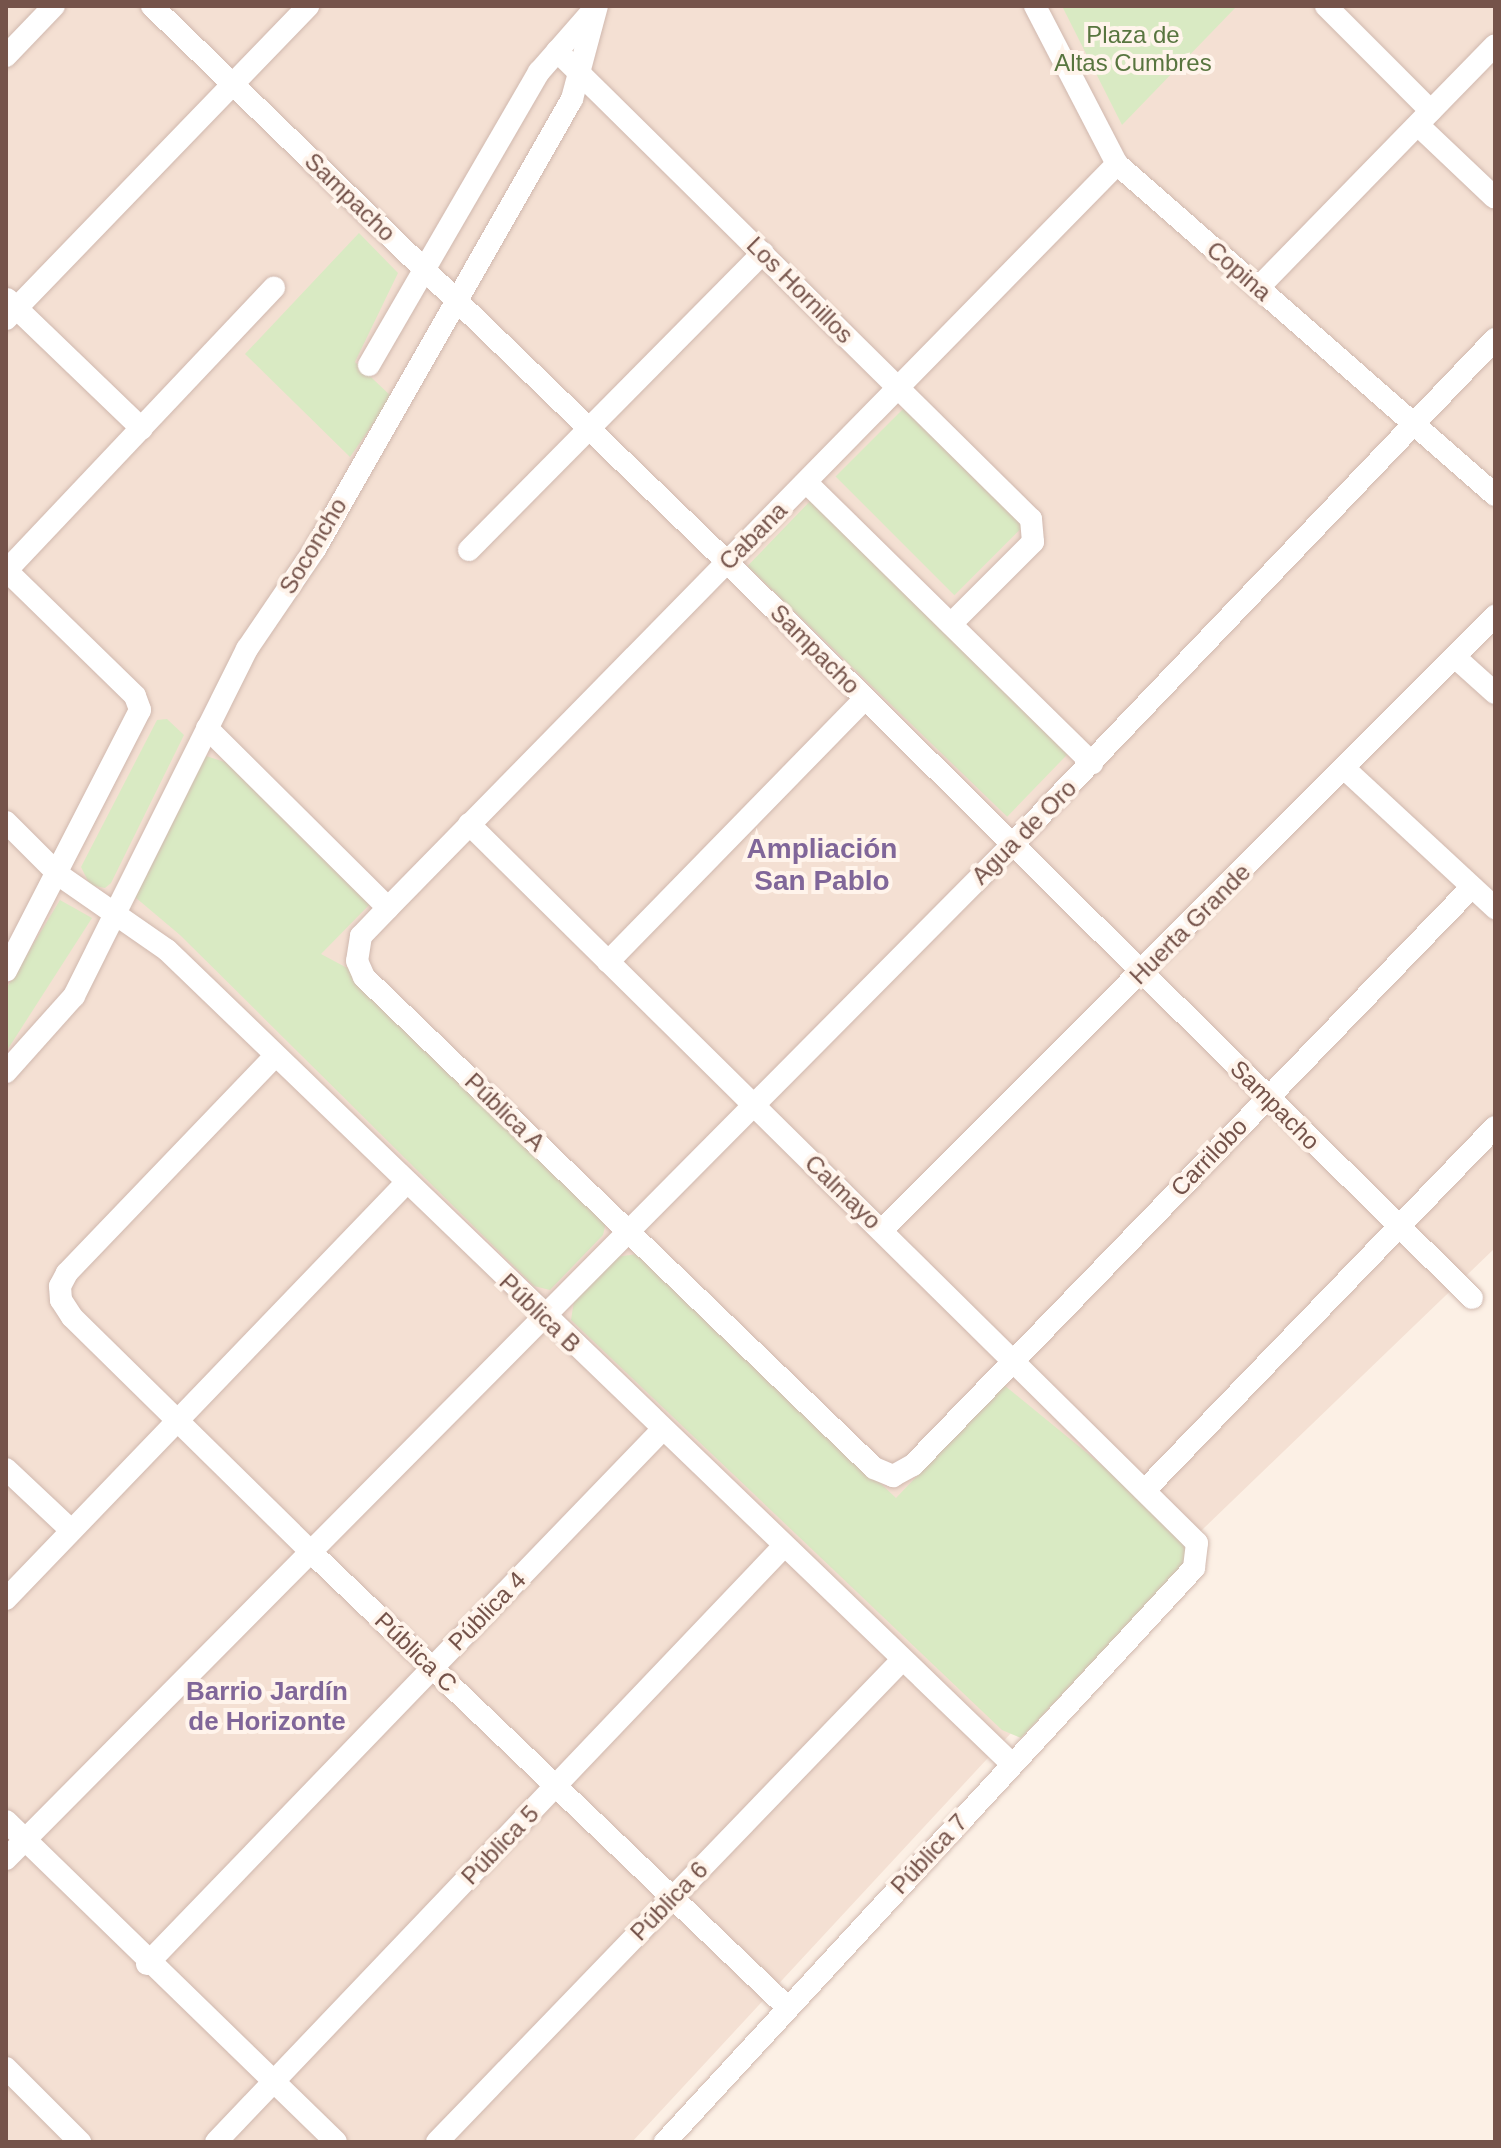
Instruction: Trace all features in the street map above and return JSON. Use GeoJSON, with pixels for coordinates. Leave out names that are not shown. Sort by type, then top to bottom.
{"type":"FeatureCollection","features":[{"type":"Feature","properties":{"kind":"street"},"geometry":{"type":"LineString","coordinates":[[6,56],[54,6]]}},
{"type":"Feature","properties":{"kind":"street","name":"Sampacho"},"geometry":{"type":"LineString","coordinates":[[152,6],[727,562],[1011,846],[1472,1298]]}},
{"type":"Feature","properties":{"kind":"street"},"geometry":{"type":"LineString","coordinates":[[142,429],[9,308],[308,6]]}},
{"type":"Feature","properties":{"kind":"street"},"geometry":{"type":"LineString","coordinates":[[369,365],[539,72],[597,6]]}},
{"type":"Feature","properties":{"kind":"street","name":"Soconcho"},"geometry":{"type":"LineString","coordinates":[[6,1072],[74,996],[113,909],[247,649],[315,549],[581,77],[597,6]]}},
{"type":"Feature","properties":{"kind":"street","name":"Copina"},"geometry":{"type":"LineString","coordinates":[[1035,6],[1117,164],[1495,495]]}},
{"type":"Feature","properties":{"kind":"street"},"geometry":{"type":"LineString","coordinates":[[1326,6],[1494,197]]}},
{"type":"Feature","properties":{"kind":"street"},"geometry":{"type":"LineString","coordinates":[[1258,288],[1495,45]]}},
{"type":"Feature","properties":{"kind":"street","name":"Los Hornillos"},"geometry":{"type":"LineString","coordinates":[[557,51],[1031,519],[1036,533],[1033,542],[951,624]]}},
{"type":"Feature","properties":{"kind":"street","name":"Cabana"},"geometry":{"type":"LineString","coordinates":[[388,908],[1117,164]]}},
{"type":"Feature","properties":{"kind":"street"},"geometry":{"type":"LineString","coordinates":[[469,550],[763,253]]}},
{"type":"Feature","properties":{"kind":"street"},"geometry":{"type":"LineString","coordinates":[[6,971],[59,875],[140,710],[135,696],[6,571],[274,288]]}},
{"type":"Feature","properties":{"kind":"street","name":"Agua de Oro"},"geometry":{"type":"LineString","coordinates":[[311,1552],[750,1103],[1011,846],[1495,339]]}},
{"type":"Feature","properties":{"kind":"street"},"geometry":{"type":"LineString","coordinates":[[807,483],[1092,763]]}},
{"type":"Feature","properties":{"kind":"street","name":"Huerta Grande"},"geometry":{"type":"LineString","coordinates":[[882,1230],[1495,616]]}},
{"type":"Feature","properties":{"kind":"street"},"geometry":{"type":"LineString","coordinates":[[1456,658],[1495,693]]}},
{"type":"Feature","properties":{"kind":"street"},"geometry":{"type":"LineString","coordinates":[[608,962],[865,699]]}},
{"type":"Feature","properties":{"kind":"street"},"geometry":{"type":"LineString","coordinates":[[207,728],[388,908]]}},
{"type":"Feature","properties":{"kind":"street"},"geometry":{"type":"LineString","coordinates":[[1345,769],[1495,908]]}},
{"type":"Feature","properties":{"kind":"street","name":"Pública B"},"geometry":{"type":"LineString","coordinates":[[6,822],[59,875],[151,936],[661,1431],[1012,1764]]}},
{"type":"Feature","properties":{"kind":"street","name":"Calmayo"},"geometry":{"type":"LineString","coordinates":[[469,824],[750,1103],[1015,1359],[1197,1543],[1194,1568]]}},
{"type":"Feature","properties":{"kind":"street","name":"Carrilobo"},"geometry":{"type":"LineString","coordinates":[[1015,1359],[1472,887]]}},
{"type":"Feature","properties":{"kind":"street","name":"Pública A"},"geometry":{"type":"LineString","coordinates":[[388,908],[361,936],[357,961],[364,977],[874,1468],[893,1476],[913,1465],[1015,1359]]}},
{"type":"Feature","properties":{"kind":"street","name":"Pública C"},"geometry":{"type":"LineString","coordinates":[[275,1056],[60,1286],[72,1317],[311,1552],[787,2007]]}},
{"type":"Feature","properties":{"kind":"street"},"geometry":{"type":"LineString","coordinates":[[1145,1490],[1495,1127]]}},
{"type":"Feature","properties":{"kind":"street"},"geometry":{"type":"LineString","coordinates":[[6,1599],[406,1183]]}},
{"type":"Feature","properties":{"kind":"street","name":"Pública 4"},"geometry":{"type":"LineString","coordinates":[[147,1964],[661,1431]]}},
{"type":"Feature","properties":{"kind":"street"},"geometry":{"type":"LineString","coordinates":[[6,1469],[71,1530]]}},
{"type":"Feature","properties":{"kind":"street","name":"Pública 5"},"geometry":{"type":"LineString","coordinates":[[216,2142],[783,1547]]}},
{"type":"Feature","properties":{"kind":"street"},"geometry":{"type":"LineString","coordinates":[[6,1859],[311,1552]]}},
{"type":"Feature","properties":{"kind":"street","name":"Pública 7"},"geometry":{"type":"LineString","coordinates":[[665,2142],[1194,1568]]}},
{"type":"Feature","properties":{"kind":"street","name":"Pública 6"},"geometry":{"type":"LineString","coordinates":[[437,2142],[902,1660]]}},
{"type":"Feature","properties":{"kind":"street"},"geometry":{"type":"LineString","coordinates":[[6,1821],[147,1964],[336,2142]]}},
{"type":"Feature","properties":{"kind":"street"},"geometry":{"type":"LineString","coordinates":[[6,2068],[80,2142]]}},
{"type":"Feature","properties":{"kind":"shaded area"},"geometry":{"type":"Polygon","coordinates":[[[6,6],[1495,6],[1495,1248],[1177,1554],[632,2142],[6,2142],[6,6]]]}},
{"type":"Feature","properties":{"kind":"green space","name":"Plaza de Altas Cumbres"},"geometry":{"type":"Polygon","coordinates":[[[1062,6],[1237,6],[1122,125],[1062,6]]]}},
{"type":"Feature","properties":{"kind":"green space"},"geometry":{"type":"Polygon","coordinates":[[[359,233],[398,273],[355,362],[392,397],[350,457],[245,354],[359,233]]]}},
{"type":"Feature","properties":{"kind":"green space"},"geometry":{"type":"Polygon","coordinates":[[[907,405],[1026,524],[954,595],[836,476],[907,405]]]}},
{"type":"Feature","properties":{"kind":"green space"},"geometry":{"type":"Polygon","coordinates":[[[817,494],[1077,745],[1007,817],[748,566],[817,494]]]}},
{"type":"Feature","properties":{"kind":"green space"},"geometry":{"type":"Polygon","coordinates":[[[167,719],[184,735],[111,883],[105,888],[90,885],[81,867],[157,720],[167,719]]]}},
{"type":"Feature","properties":{"kind":"green space"},"geometry":{"type":"Polygon","coordinates":[[[206,756],[228,763],[372,902],[321,954],[364,977],[606,1222],[603,1235],[550,1290],[534,1286],[180,935],[129,892],[206,756]]]}},
{"type":"Feature","properties":{"kind":"green space"},"geometry":{"type":"Polygon","coordinates":[[[60,900],[92,918],[6,1052],[6,989],[60,900]]]}},
{"type":"Feature","properties":{"kind":"green space"},"geometry":{"type":"Polygon","coordinates":[[[637,1254],[896,1498],[1004,1385],[1197,1543],[1182,1567],[1021,1738],[1002,1730],[571,1320],[574,1301],[616,1257],[637,1254]]]}},
{"type":"Feature","properties":{"kind":"district","name":"Ampliación San Pablo"},"geometry":{"type":"Point","coordinates":[822,865]}},
{"type":"Feature","properties":{"kind":"district","name":"Barrio Jardín de Horizonte"},"geometry":{"type":"Point","coordinates":[267,1707]}}]}
